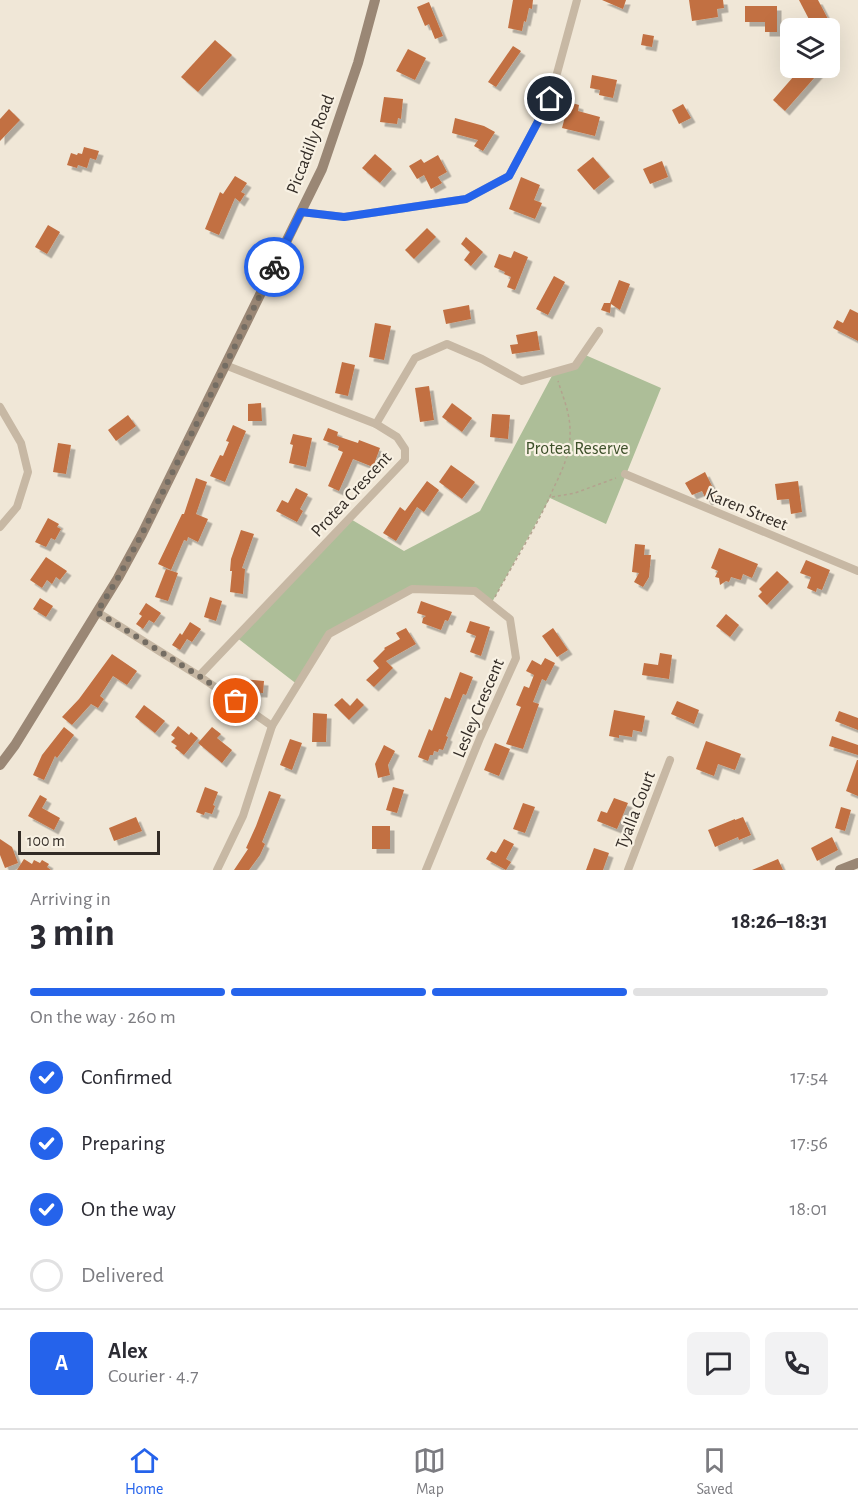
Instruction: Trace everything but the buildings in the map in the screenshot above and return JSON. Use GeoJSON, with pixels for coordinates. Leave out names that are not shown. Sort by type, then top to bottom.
{"type":"FeatureCollection","features":[{"type":"Feature","properties":{"kind":"main road","name":"Piccadilly Road"},"geometry":{"type":"LineString","coordinates":[[0,765],[15,745],[118,578],[142,534],[301,212],[322,168],[358,63],[375,0]]}},
{"type":"Feature","properties":{"kind":"main road"},"geometry":{"type":"LineString","coordinates":[[840,870],[857,861]]}},
{"type":"Feature","properties":{"kind":"street"},"geometry":{"type":"LineString","coordinates":[[301,212],[344,217],[466,199],[509,176],[550,99],[577,0]]}},
{"type":"Feature","properties":{"kind":"street"},"geometry":{"type":"LineString","coordinates":[[376,424],[415,358],[447,344],[482,359],[522,381],[575,366],[599,331]]}},
{"type":"Feature","properties":{"kind":"street","name":"Protea Crescent"},"geometry":{"type":"LineString","coordinates":[[199,676],[405,460],[405,449],[397,437],[376,424],[225,365]]}},
{"type":"Feature","properties":{"kind":"street"},"geometry":{"type":"LineString","coordinates":[[0,406],[21,443],[28,472],[17,507],[0,527]]}},
{"type":"Feature","properties":{"kind":"street","name":"Karen Street"},"geometry":{"type":"LineString","coordinates":[[626,474],[858,570]]}},
{"type":"Feature","properties":{"kind":"street","name":"Lesley Crescent"},"geometry":{"type":"LineString","coordinates":[[217,870],[243,816],[272,726],[329,634],[412,589],[475,591],[510,619],[516,658],[480,738],[426,870]]}},
{"type":"Feature","properties":{"kind":"street"},"geometry":{"type":"LineString","coordinates":[[97,612],[199,676],[272,726]]}},
{"type":"Feature","properties":{"kind":"street","name":"Tyalla Court"},"geometry":{"type":"LineString","coordinates":[[628,870],[670,760]]}},
{"type":"Feature","properties":{"kind":"path"},"geometry":{"type":"LineString","coordinates":[[491,604],[527,542],[566,460],[570,430],[566,405],[554,372]]}},
{"type":"Feature","properties":{"kind":"path"},"geometry":{"type":"LineString","coordinates":[[550,497],[575,493],[626,474]]}},
{"type":"Feature","properties":{"kind":"green space","name":"Protea Reserve"},"geometry":{"type":"Polygon","coordinates":[[[583,354],[661,388],[606,524],[550,498],[491,604],[475,591],[412,589],[329,634],[298,685],[236,637],[349,518],[404,551],[480,511],[554,372],[575,366],[583,354]]]}},
{"type":"Feature","properties":{"kind":"way so far"},"geometry":{"type":"LineString","coordinates":[[236,701],[97,612],[142,534],[274,267]]}},
{"type":"Feature","properties":{"kind":"route"},"geometry":{"type":"LineString","coordinates":[[274,267],[301,212],[344,217],[466,199],[509,176],[550,99]]}}]}
